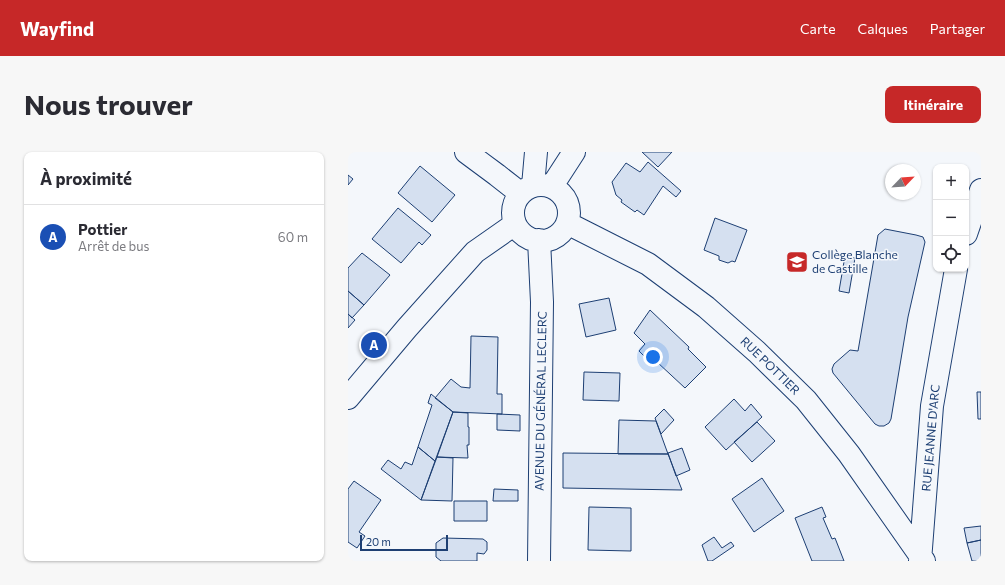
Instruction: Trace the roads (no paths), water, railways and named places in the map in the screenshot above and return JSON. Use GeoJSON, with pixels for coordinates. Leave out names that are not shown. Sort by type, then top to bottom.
{"type":"FeatureCollection","features":[{"type":"Feature","properties":{"kind":"street"},"geometry":{"type":"LineString","coordinates":[[466,152],[497,175],[535,188],[563,195],[569,208],[567,223],[561,232],[551,239],[539,240],[532,239],[525,235],[516,224],[513,213],[515,203],[535,188],[574,152]]}},
{"type":"Feature","properties":{"kind":"street"},"geometry":{"type":"LineString","coordinates":[[535,188],[536,152]]}},
{"type":"Feature","properties":{"kind":"street"},"geometry":{"type":"LineString","coordinates":[[969,225],[981,190]]}},
{"type":"Feature","properties":{"kind":"street","name":"RUE POTTIER"},"geometry":{"type":"LineString","coordinates":[[567,223],[648,264],[706,307],[757,352],[806,400],[849,454],[922,559]]}},
{"type":"Feature","properties":{"kind":"street"},"geometry":{"type":"LineString","coordinates":[[348,398],[474,252],[516,224]]}},
{"type":"Feature","properties":{"kind":"street","name":"AVENUE DU GÉNÉRAL LECLERC"},"geometry":{"type":"LineString","coordinates":[[539,240],[542,302],[539,561]]}},
{"type":"Feature","properties":{"kind":"street","name":"RUE JEANNE D'ARC"},"geometry":{"type":"LineString","coordinates":[[922,559],[932,406],[955,272]]}},
{"type":"Feature","properties":{"kind":"place","name":"Collège Blanche de Castille"},"geometry":{"type":"Point","coordinates":[797,262]}},
{"type":"Feature","properties":{"kind":"place","name":"Pottier"},"geometry":{"type":"Point","coordinates":[374,345]}}]}
